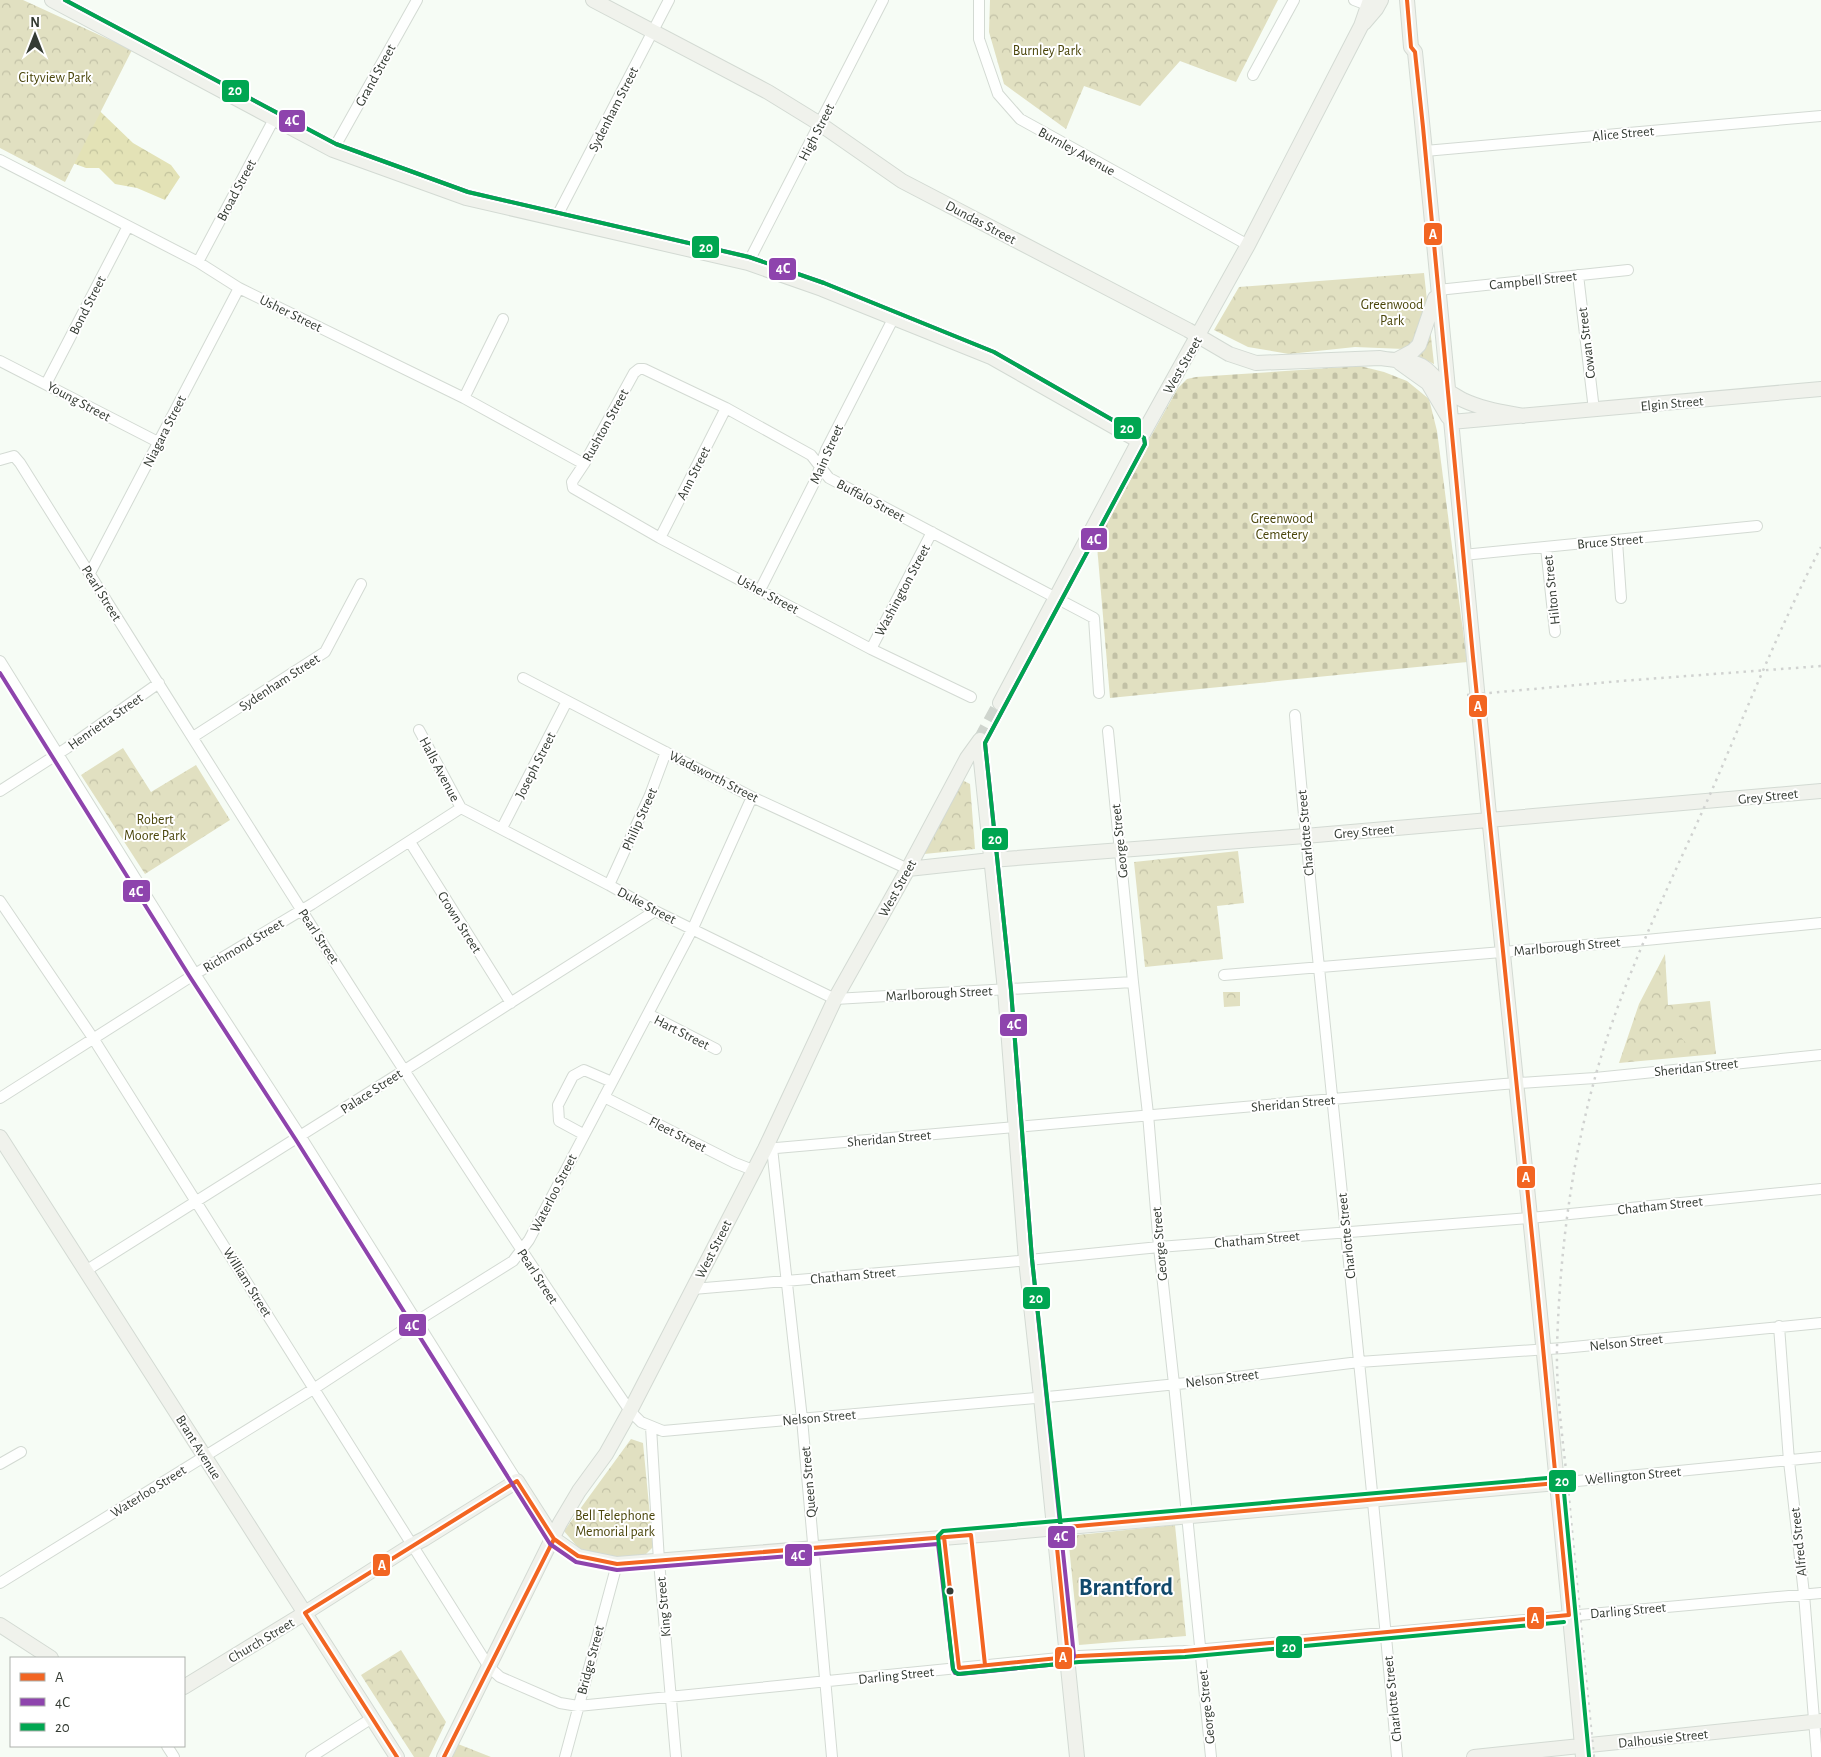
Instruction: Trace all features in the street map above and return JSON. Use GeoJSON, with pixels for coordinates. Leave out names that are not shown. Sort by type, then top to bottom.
{"type":"FeatureCollection","features":[{"type":"Feature","properties":{"kind":"main road"},"geometry":{"type":"LineString","coordinates":[[52,0],[333,150],[466,198],[748,263],[822,289],[990,357],[1139,440]]}},
{"type":"Feature","properties":{"kind":"main road","name":"Dundas Street"},"geometry":{"type":"LineString","coordinates":[[593,0],[768,92],[820,124],[902,181],[1199,336],[1229,354],[1256,363],[1380,358],[1410,361],[1432,373],[1448,391]]}},
{"type":"Feature","properties":{"kind":"main road","name":"West Street"},"geometry":{"type":"LineString","coordinates":[[1000,703],[1139,440],[1199,336],[1248,245],[1362,26],[1381,0]]}},
{"type":"Feature","properties":{"kind":"main road"},"geometry":{"type":"LineString","coordinates":[[1407,0],[1411,47],[1415,52]]}},
{"type":"Feature","properties":{"kind":"main road"},"geometry":{"type":"LineString","coordinates":[[1414,0],[1418,46],[1415,52],[1463,555],[1544,1350],[1582,1752]]}},
{"type":"Feature","properties":{"kind":"main road","name":"West Street"},"geometry":{"type":"LineString","coordinates":[[1362,26],[1364,2]]}},
{"type":"Feature","properties":{"kind":"main road"},"geometry":{"type":"LineString","coordinates":[[1395,361],[1413,351],[1419,345],[1430,319],[1438,290]]}},
{"type":"Feature","properties":{"kind":"main road","name":"Dundas Street"},"geometry":{"type":"LineString","coordinates":[[1395,361],[1406,366],[1428,383],[1451,422]]}},
{"type":"Feature","properties":{"kind":"main road","name":"Elgin Street"},"geometry":{"type":"LineString","coordinates":[[1451,422],[1821,389]]}},
{"type":"Feature","properties":{"kind":"main road","name":"Elgin Street"},"geometry":{"type":"LineString","coordinates":[[1448,391],[1484,408],[1523,416]]}},
{"type":"Feature","properties":{"kind":"main road","name":"West Street"},"geometry":{"type":"LineString","coordinates":[[444,1757],[560,1523],[579,1491],[606,1454],[630,1412],[753,1170],[768,1148],[835,999],[908,869],[967,758],[980,741],[991,860]]}},
{"type":"Feature","properties":{"kind":"main road","name":"Grey Street"},"geometry":{"type":"LineString","coordinates":[[908,869],[991,860],[1305,836],[1821,791]]}},
{"type":"Feature","properties":{"kind":"main road"},"geometry":{"type":"LineString","coordinates":[[991,860],[1005,990],[1014,1126],[1026,1260],[1077,1757]]}},
{"type":"Feature","properties":{"kind":"main road","name":"Brant Avenue"},"geometry":{"type":"LineString","coordinates":[[0,1137],[398,1757]]}},
{"type":"Feature","properties":{"kind":"main road"},"geometry":{"type":"LineString","coordinates":[[517,1481],[554,1538]]}},
{"type":"Feature","properties":{"kind":"main road","name":"Church Street"},"geometry":{"type":"LineString","coordinates":[[185,1686],[305,1613],[412,1544],[424,1539],[517,1481]]}},
{"type":"Feature","properties":{"kind":"main road","name":"Wellington Street"},"geometry":{"type":"LineString","coordinates":[[554,1538],[578,1556],[617,1564],[1186,1517],[1557,1483]]}},
{"type":"Feature","properties":{"kind":"main road"},"geometry":{"type":"LineString","coordinates":[[0,1625],[50,1657]]}},
{"type":"Feature","properties":{"kind":"main road","name":"Dalhousie Street"},"geometry":{"type":"LineString","coordinates":[[1474,1757],[1582,1752],[1818,1722]]}},
{"type":"Feature","properties":{"kind":"street","name":"Grand Street"},"geometry":{"type":"LineString","coordinates":[[333,150],[417,0]]}},
{"type":"Feature","properties":{"kind":"street","name":"Sydenham Street"},"geometry":{"type":"LineString","coordinates":[[556,218],[669,0]]}},
{"type":"Feature","properties":{"kind":"street","name":"High Street"},"geometry":{"type":"LineString","coordinates":[[748,263],[883,0]]}},
{"type":"Feature","properties":{"kind":"street","name":"Burnley Avenue"},"geometry":{"type":"LineString","coordinates":[[979,0],[979,39],[998,94],[1020,120],[1248,245]]}},
{"type":"Feature","properties":{"kind":"street"},"geometry":{"type":"LineString","coordinates":[[1253,76],[1294,0]]}},
{"type":"Feature","properties":{"kind":"street","name":"Alice Street"},"geometry":{"type":"LineString","coordinates":[[1425,152],[1821,116]]}},
{"type":"Feature","properties":{"kind":"street","name":"Broad Street"},"geometry":{"type":"LineString","coordinates":[[198,262],[274,119]]}},
{"type":"Feature","properties":{"kind":"street","name":"Usher Street"},"geometry":{"type":"LineString","coordinates":[[0,160],[198,262],[239,288],[464,398],[584,464]]}},
{"type":"Feature","properties":{"kind":"street","name":"Bond Street"},"geometry":{"type":"LineString","coordinates":[[46,384],[128,226]]}},
{"type":"Feature","properties":{"kind":"street","name":"Campbell Street"},"geometry":{"type":"LineString","coordinates":[[1438,290],[1628,270]]}},
{"type":"Feature","properties":{"kind":"street","name":"Cowan Street"},"geometry":{"type":"LineString","coordinates":[[1578,275],[1594,410]]}},
{"type":"Feature","properties":{"kind":"street","name":"Niagara Street"},"geometry":{"type":"LineString","coordinates":[[90,573],[239,288]]}},
{"type":"Feature","properties":{"kind":"street"},"geometry":{"type":"LineString","coordinates":[[464,398],[503,319]]}},
{"type":"Feature","properties":{"kind":"street","name":"Main Street"},"geometry":{"type":"LineString","coordinates":[[760,590],[820,467],[826,450],[893,319]]}},
{"type":"Feature","properties":{"kind":"street","name":"Young Street"},"geometry":{"type":"LineString","coordinates":[[0,361],[158,442]]}},
{"type":"Feature","properties":{"kind":"street","name":"Buffalo Street"},"geometry":{"type":"LineString","coordinates":[[639,369],[644,369],[726,408],[812,455],[830,478],[1055,599]]}},
{"type":"Feature","properties":{"kind":"street","name":"Rushton Street"},"geometry":{"type":"LineString","coordinates":[[572,482],[584,464],[634,373],[639,369]]}},
{"type":"Feature","properties":{"kind":"street","name":"Ann Street"},"geometry":{"type":"LineString","coordinates":[[660,538],[726,408]]}},
{"type":"Feature","properties":{"kind":"street","name":"Pearl Street"},"geometry":{"type":"LineString","coordinates":[[0,460],[14,456],[20,463],[404,1070],[521,1250],[630,1412]]}},
{"type":"Feature","properties":{"kind":"street","name":"Usher Street"},"geometry":{"type":"LineString","coordinates":[[572,482],[573,488],[577,491],[660,538],[871,648],[971,696]]}},
{"type":"Feature","properties":{"kind":"street","name":"Bruce Street"},"geometry":{"type":"LineString","coordinates":[[1463,555],[1757,526]]}},
{"type":"Feature","properties":{"kind":"street","name":"Washington Street"},"geometry":{"type":"LineString","coordinates":[[871,648],[932,532]]}},
{"type":"Feature","properties":{"kind":"street"},"geometry":{"type":"LineString","coordinates":[[1616,541],[1621,598]]}},
{"type":"Feature","properties":{"kind":"street","name":"Hilton Street"},"geometry":{"type":"LineString","coordinates":[[1546,547],[1555,632]]}},
{"type":"Feature","properties":{"kind":"street","name":"Sydenham Street"},"geometry":{"type":"LineString","coordinates":[[193,737],[326,652],[361,584]]}},
{"type":"Feature","properties":{"kind":"street"},"geometry":{"type":"LineString","coordinates":[[1055,599],[1094,618],[1099,693]]}},
{"type":"Feature","properties":{"kind":"street"},"geometry":{"type":"LineString","coordinates":[[0,661],[517,1481]]}},
{"type":"Feature","properties":{"kind":"street","name":"Wadsworth Street"},"geometry":{"type":"LineString","coordinates":[[523,678],[752,797],[908,869]]}},
{"type":"Feature","properties":{"kind":"street","name":"Henrietta Street"},"geometry":{"type":"LineString","coordinates":[[0,791],[59,754],[159,683]]}},
{"type":"Feature","properties":{"kind":"street","name":"Joseph Street"},"geometry":{"type":"LineString","coordinates":[[502,828],[568,701]]}},
{"type":"Feature","properties":{"kind":"street","name":"Charlotte Street"},"geometry":{"type":"LineString","coordinates":[[1295,715],[1305,836],[1360,1362],[1397,1757]]}},
{"type":"Feature","properties":{"kind":"street","name":"Halls Avenue"},"geometry":{"type":"LineString","coordinates":[[419,730],[461,808]]}},
{"type":"Feature","properties":{"kind":"street","name":"George Street"},"geometry":{"type":"LineString","coordinates":[[1108,731],[1148,1114],[1158,1247],[1174,1384],[1211,1757]]}},
{"type":"Feature","properties":{"kind":"street","name":"Philip Street"},"geometry":{"type":"LineString","coordinates":[[610,885],[650,795],[666,752]]}},
{"type":"Feature","properties":{"kind":"street","name":"Waterloo Street"},"geometry":{"type":"LineString","coordinates":[[0,1583],[315,1388],[513,1261],[529,1240],[583,1134],[693,928],[752,797]]}},
{"type":"Feature","properties":{"kind":"street","name":"Duke Street"},"geometry":{"type":"LineString","coordinates":[[461,808],[610,885],[655,911],[835,999]]}},
{"type":"Feature","properties":{"kind":"street","name":"Richmond Street"},"geometry":{"type":"LineString","coordinates":[[0,1098],[93,1038],[302,910],[461,808]]}},
{"type":"Feature","properties":{"kind":"street","name":"Crown Street"},"geometry":{"type":"LineString","coordinates":[[410,842],[511,1003]]}},
{"type":"Feature","properties":{"kind":"street","name":"William Street"},"geometry":{"type":"LineString","coordinates":[[0,901],[93,1038],[489,1667]]}},
{"type":"Feature","properties":{"kind":"street","name":"Palace Street"},"geometry":{"type":"LineString","coordinates":[[87,1270],[301,1137],[655,911]]}},
{"type":"Feature","properties":{"kind":"street","name":"Marlborough Street"},"geometry":{"type":"LineString","coordinates":[[1224,975],[1821,923]]}},
{"type":"Feature","properties":{"kind":"street","name":"Marlborough Street"},"geometry":{"type":"LineString","coordinates":[[835,999],[1133,982]]}},
{"type":"Feature","properties":{"kind":"street","name":"Hart Street"},"geometry":{"type":"LineString","coordinates":[[648,1014],[716,1049]]}},
{"type":"Feature","properties":{"kind":"street","name":"Sheridan Street"},"geometry":{"type":"LineString","coordinates":[[768,1148],[1148,1114],[1595,1078],[1821,1055]]}},
{"type":"Feature","properties":{"kind":"street"},"geometry":{"type":"LineString","coordinates":[[583,1134],[558,1121],[558,1105],[573,1076],[584,1070],[612,1082]]}},
{"type":"Feature","properties":{"kind":"street","name":"Fleet Street"},"geometry":{"type":"LineString","coordinates":[[604,1097],[735,1163],[753,1170]]}},
{"type":"Feature","properties":{"kind":"street","name":"Queen Street"},"geometry":{"type":"LineString","coordinates":[[768,1148],[787,1281],[802,1419],[832,1757]]}},
{"type":"Feature","properties":{"kind":"street","name":"Chatham Street"},"geometry":{"type":"LineString","coordinates":[[692,1288],[1158,1247],[1530,1218],[1821,1189]]}},
{"type":"Feature","properties":{"kind":"street","name":"Nelson Street"},"geometry":{"type":"LineString","coordinates":[[651,1427],[663,1430],[802,1419],[1174,1384],[1360,1362],[1544,1350],[1821,1323]]}},
{"type":"Feature","properties":{"kind":"street","name":"Alfred Street"},"geometry":{"type":"LineString","coordinates":[[1779,1326],[1789,1461],[1818,1722],[1817,1757]]}},
{"type":"Feature","properties":{"kind":"street"},"geometry":{"type":"LineString","coordinates":[[630,1412],[640,1422],[651,1427]]}},
{"type":"Feature","properties":{"kind":"street","name":"King Street"},"geometry":{"type":"LineString","coordinates":[[651,1427],[659,1561],[676,1757]]}},
{"type":"Feature","properties":{"kind":"street"},"geometry":{"type":"LineString","coordinates":[[0,1464],[21,1452]]}},
{"type":"Feature","properties":{"kind":"street","name":"Wellington Street"},"geometry":{"type":"LineString","coordinates":[[1557,1483],[1821,1458]]}},
{"type":"Feature","properties":{"kind":"street","name":"Bridge Street"},"geometry":{"type":"LineString","coordinates":[[565,1757],[617,1564]]}},
{"type":"Feature","properties":{"kind":"street","name":"Darling Street"},"geometry":{"type":"LineString","coordinates":[[489,1667],[500,1677],[560,1702],[578,1706],[1068,1657],[1199,1649],[1821,1593]]}},
{"type":"Feature","properties":{"kind":"street"},"geometry":{"type":"LineString","coordinates":[[311,1757],[372,1718]]}},
{"type":"Feature","properties":{"kind":"green space","name":"Cityview Park"},"geometry":{"type":"Polygon","coordinates":[[[0,0],[23,0],[132,50],[65,182],[0,148],[0,0]]]}},
{"type":"Feature","properties":{"kind":"green space","name":"Burnley Park"},"geometry":{"type":"Polygon","coordinates":[[[990,0],[1278,0],[1236,82],[1180,61],[1140,106],[1084,86],[1066,129],[1004,84],[989,32],[990,0]]]}},
{"type":"Feature","properties":{"kind":"green space"},"geometry":{"type":"Polygon","coordinates":[[[0,15],[133,143],[171,165],[180,177],[165,200],[137,188],[115,184],[99,168],[86,168],[67,161],[0,15]]]}},
{"type":"Feature","properties":{"kind":"green space","name":"Greenwood Park"},"geometry":{"type":"Polygon","coordinates":[[[1424,273],[1434,364],[1404,349],[1355,347],[1289,354],[1248,347],[1214,330],[1239,287],[1424,273]]]}},
{"type":"Feature","properties":{"kind":"green space","name":"Greenwood Cemetery"},"geometry":{"type":"Polygon","coordinates":[[[1360,366],[1384,372],[1407,381],[1429,399],[1437,431],[1467,662],[1110,698],[1096,534],[1178,388],[1187,379],[1196,377],[1360,366]]]}},
{"type":"Feature","properties":{"kind":"green space","name":"Robert Moore Park"},"geometry":{"type":"Polygon","coordinates":[[[123,748],[151,792],[196,765],[230,820],[145,874],[81,775],[123,748]]]}},
{"type":"Feature","properties":{"kind":"green space"},"geometry":{"type":"Polygon","coordinates":[[[962,780],[970,784],[975,849],[924,854],[924,850],[962,780]]]}},
{"type":"Feature","properties":{"kind":"green space"},"geometry":{"type":"Polygon","coordinates":[[[1238,851],[1244,903],[1217,906],[1223,959],[1145,967],[1134,862],[1238,851]]]}},
{"type":"Feature","properties":{"kind":"green space"},"geometry":{"type":"Polygon","coordinates":[[[1665,954],[1668,1005],[1710,1001],[1716,1054],[1619,1063],[1639,1004],[1665,954]]]}},
{"type":"Feature","properties":{"kind":"green space"},"geometry":{"type":"Polygon","coordinates":[[[1223,992],[1240,992],[1240,1006],[1224,1007],[1223,992]]]}},
{"type":"Feature","properties":{"kind":"green space"},"geometry":{"type":"Polygon","coordinates":[[[1673,1010],[1695,1034],[1686,1043],[1664,1019],[1673,1010]]]}},
{"type":"Feature","properties":{"kind":"green space","name":"Bell Telephone Memorial park"},"geometry":{"type":"Polygon","coordinates":[[[631,1439],[643,1443],[653,1547],[640,1560],[615,1560],[580,1550],[564,1531],[631,1439]]]}},
{"type":"Feature","properties":{"kind":"green space"},"geometry":{"type":"Polygon","coordinates":[[[1175,1525],[1186,1636],[1079,1645],[1068,1536],[1175,1525]]]}},
{"type":"Feature","properties":{"kind":"green space"},"geometry":{"type":"Polygon","coordinates":[[[401,1650],[446,1722],[429,1757],[414,1757],[361,1675],[401,1650]]]}},
{"type":"Feature","properties":{"kind":"green space"},"geometry":{"type":"Polygon","coordinates":[[[458,1744],[491,1757],[451,1757],[458,1744]]]}},
{"type":"Feature","properties":{"kind":"tunnel"},"geometry":{"type":"LineString","coordinates":[[980,740],[1000,703]]}},
{"type":"Feature","properties":{"kind":"railway"},"geometry":{"type":"LineString","coordinates":[[1594,1757],[1557,1366],[1561,1269],[1577,1154],[1595,1078],[1629,977],[1778,637],[1821,547]]}},
{"type":"Feature","properties":{"kind":"railway"},"geometry":{"type":"LineString","coordinates":[[1467,695],[1821,666]]}},
{"type":"Feature","properties":{"kind":"transit line","name":"4C"},"geometry":{"type":"LineString","coordinates":[[0,673],[190,977],[296,1140],[550,1544],[576,1562],[617,1570],[938,1544],[955,1673],[1069,1663],[1072,1661],[1074,1656],[1032,1259],[1011,990],[985,743],[1145,444],[1144,438],[994,352],[824,283],[749,257],[468,192],[336,144],[65,0]]}},
{"type":"Feature","properties":{"kind":"transit line","name":"20"},"geometry":{"type":"LineString","coordinates":[[65,0],[336,144],[468,192],[749,257],[824,283],[994,352],[1144,438],[1145,444],[985,743],[1011,990],[1032,1259],[1061,1527]]}},
{"type":"Feature","properties":{"kind":"transit line","name":"A"},"geometry":{"type":"LineString","coordinates":[[944,1537],[959,1668],[1079,1656],[1184,1651],[1569,1615],[1473,657],[1423,127],[1415,52],[1411,47],[1407,0]]}},
{"type":"Feature","properties":{"kind":"transit line","name":"20"},"geometry":{"type":"LineString","coordinates":[[1564,1622],[1185,1657],[1079,1662],[958,1674],[953,1669],[938,1536],[943,1531],[1559,1477],[1563,1482],[1589,1756]]}},
{"type":"Feature","properties":{"kind":"transit line","name":"A"},"geometry":{"type":"LineString","coordinates":[[397,1757],[305,1613],[517,1481],[554,1539],[578,1556],[617,1564],[971,1535],[985,1665]]}},
{"type":"Feature","properties":{"kind":"transit line","name":"A"},"geometry":{"type":"LineString","coordinates":[[1068,1657],[1055,1528],[1557,1483]]}},
{"type":"Feature","properties":{"kind":"transit line","name":"A"},"geometry":{"type":"LineString","coordinates":[[444,1757],[554,1539]]}},
{"type":"Feature","properties":{"kind":"district","name":"Brantford"},"geometry":{"type":"Point","coordinates":[1126,1587]}}]}
